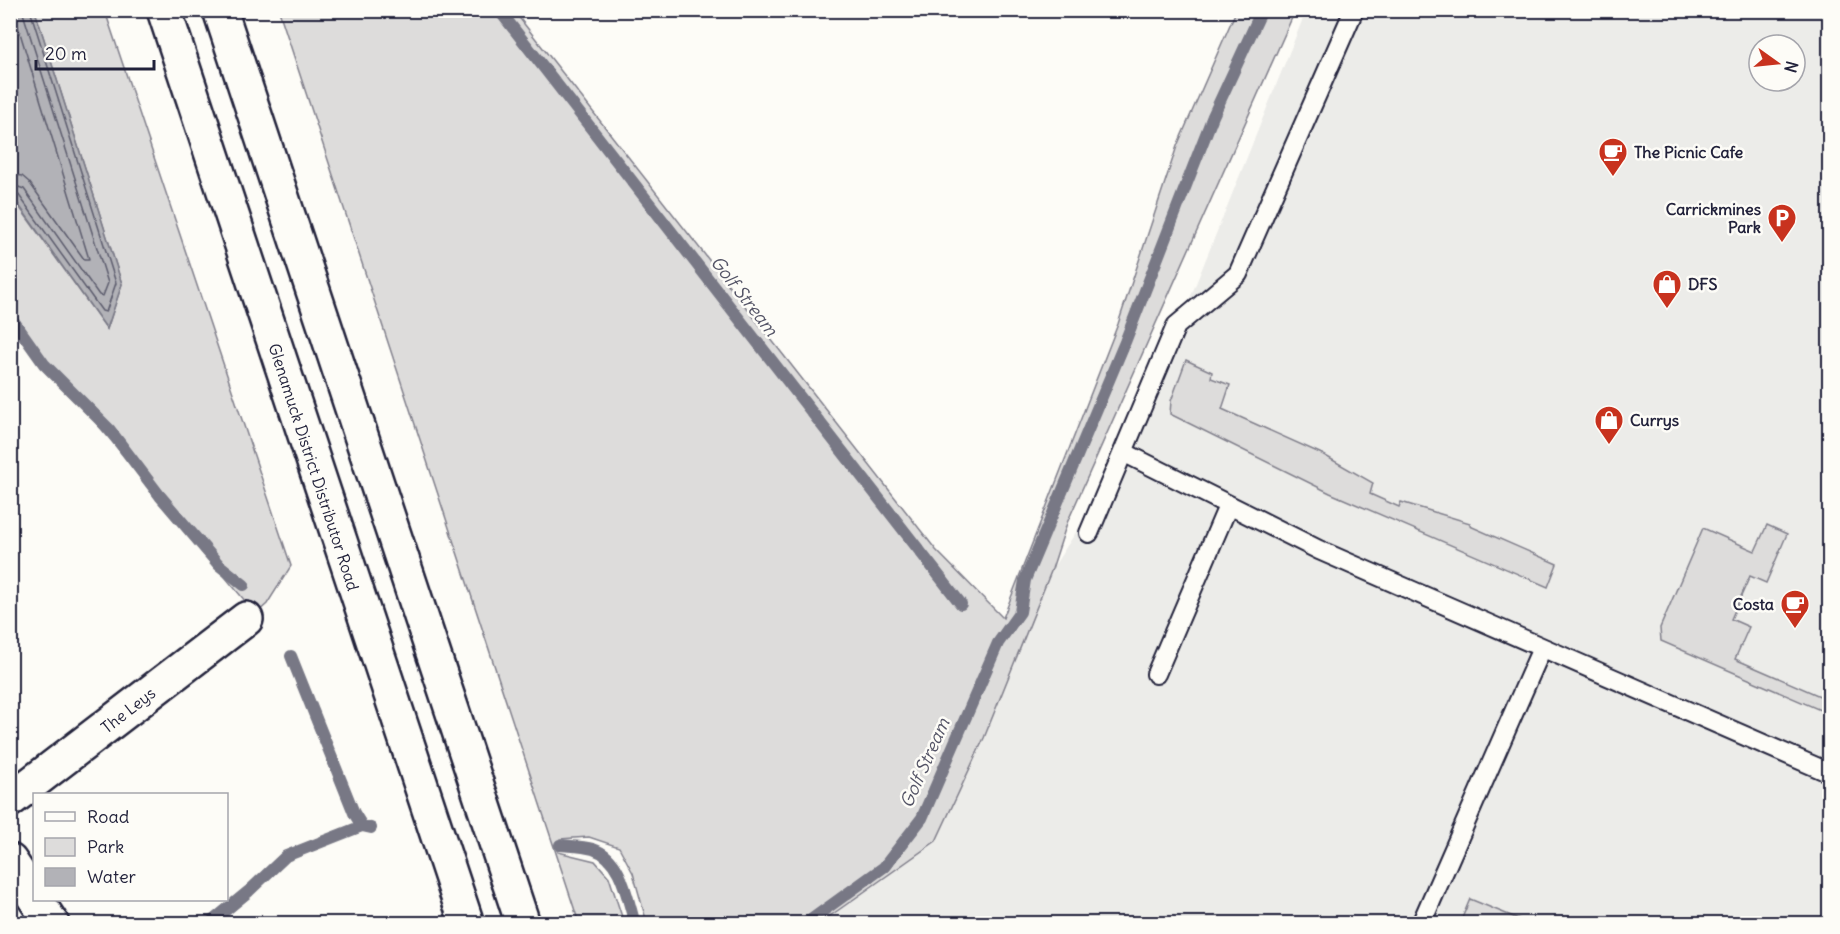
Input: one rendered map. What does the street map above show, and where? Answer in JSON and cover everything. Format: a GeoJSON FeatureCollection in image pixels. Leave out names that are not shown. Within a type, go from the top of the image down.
{"type":"FeatureCollection","features":[{"type":"Feature","properties":{"kind":"main road","name":"Glenamuck District Distributor Road"},"geometry":{"type":"LineString","coordinates":[[164,10],[467,924]]}},
{"type":"Feature","properties":{"kind":"main road"},"geometry":{"type":"LineString","coordinates":[[220,10],[523,924]]}},
{"type":"Feature","properties":{"kind":"main road","name":"The Leys"},"geometry":{"type":"LineString","coordinates":[[10,800],[246,619]]}},
{"type":"Feature","properties":{"kind":"main road"},"geometry":{"type":"LineString","coordinates":[[10,861],[33,895]]}},
{"type":"Feature","properties":{"kind":"main road"},"geometry":{"type":"LineString","coordinates":[[37,901],[52,924]]}},
{"type":"Feature","properties":{"kind":"lane"},"geometry":{"type":"LineString","coordinates":[[1089,533],[1125,453],[1176,326],[1238,274],[1354,10]]}},
{"type":"Feature","properties":{"kind":"lane"},"geometry":{"type":"LineString","coordinates":[[1125,453],[1319,550],[1830,773]]}},
{"type":"Feature","properties":{"kind":"lane"},"geometry":{"type":"LineString","coordinates":[[1156,674],[1228,506]]}},
{"type":"Feature","properties":{"kind":"lane"},"geometry":{"type":"LineString","coordinates":[[1421,924],[1542,648]]}},
{"type":"Feature","properties":{"kind":"shaded area","name":"Carrickmines Park"},"geometry":{"type":"Polygon","coordinates":[[[1306,11],[1829,11],[1829,923],[820,924],[936,841],[983,738],[1052,569],[1128,452],[1306,11]]]}},
{"type":"Feature","properties":{"kind":"green space"},"geometry":{"type":"Polygon","coordinates":[[[35,11],[105,11],[291,566],[267,604],[256,614],[11,321],[10,194],[107,329],[122,284],[35,11]]]}},
{"type":"Feature","properties":{"kind":"green space"},"geometry":{"type":"Polygon","coordinates":[[[279,11],[514,11],[936,550],[1003,618],[1118,324],[1177,146],[1236,11],[1295,11],[1067,523],[1052,569],[984,738],[936,841],[820,923],[647,923],[633,873],[619,847],[589,837],[560,839],[558,852],[595,861],[609,877],[624,923],[579,923],[279,11]]]}},
{"type":"Feature","properties":{"kind":"green space"},"geometry":{"type":"Polygon","coordinates":[[[1186,360],[1212,372],[1211,378],[1230,385],[1222,409],[1322,454],[1373,483],[1370,494],[1399,507],[1401,502],[1470,523],[1470,526],[1557,564],[1548,587],[1330,493],[1170,414],[1171,401],[1186,360]]]}},
{"type":"Feature","properties":{"kind":"green space"},"geometry":{"type":"Polygon","coordinates":[[[1767,525],[1787,534],[1766,583],[1750,576],[1731,619],[1749,627],[1735,659],[1829,700],[1827,713],[1661,641],[1660,628],[1703,528],[1755,551],[1767,525]]]}},
{"type":"Feature","properties":{"kind":"green space"},"geometry":{"type":"Polygon","coordinates":[[[1470,899],[1521,920],[1520,923],[1460,923],[1470,899]]]}},
{"type":"Feature","properties":{"kind":"water"},"geometry":{"type":"Polygon","coordinates":[[[10,11],[35,11],[122,284],[107,329],[11,194],[10,11]]]}},
{"type":"Feature","properties":{"kind":"waterway","name":"Golf Stream"},"geometry":{"type":"LineString","coordinates":[[499,10],[961,604]]}},
{"type":"Feature","properties":{"kind":"waterway"},"geometry":{"type":"LineString","coordinates":[[805,924],[884,867],[922,818],[998,643],[1020,612],[1025,580],[1125,342],[1213,116],[1262,10]]}},
{"type":"Feature","properties":{"kind":"waterway"},"geometry":{"type":"LineString","coordinates":[[10,316],[44,364],[110,430],[160,496],[219,565],[244,585]]}},
{"type":"Feature","properties":{"kind":"waterway"},"geometry":{"type":"LineString","coordinates":[[291,656],[354,813],[362,826],[371,828]]}},
{"type":"Feature","properties":{"kind":"waterway"},"geometry":{"type":"LineString","coordinates":[[209,924],[286,856],[362,826]]}},
{"type":"Feature","properties":{"kind":"waterway"},"geometry":{"type":"LineString","coordinates":[[560,845],[593,849],[611,861],[622,880],[635,924]]}},
{"type":"Feature","properties":{"kind":"place","name":"The Picnic Cafe"},"geometry":{"type":"Point","coordinates":[1613,178]}},
{"type":"Feature","properties":{"kind":"place","name":"Carrickmines Park"},"geometry":{"type":"Point","coordinates":[1782,244]}},
{"type":"Feature","properties":{"kind":"place","name":"DFS"},"geometry":{"type":"Point","coordinates":[1667,310]}},
{"type":"Feature","properties":{"kind":"place","name":"Currys"},"geometry":{"type":"Point","coordinates":[1609,446]}},
{"type":"Feature","properties":{"kind":"place","name":"Costa"},"geometry":{"type":"Point","coordinates":[1795,630]}}]}
